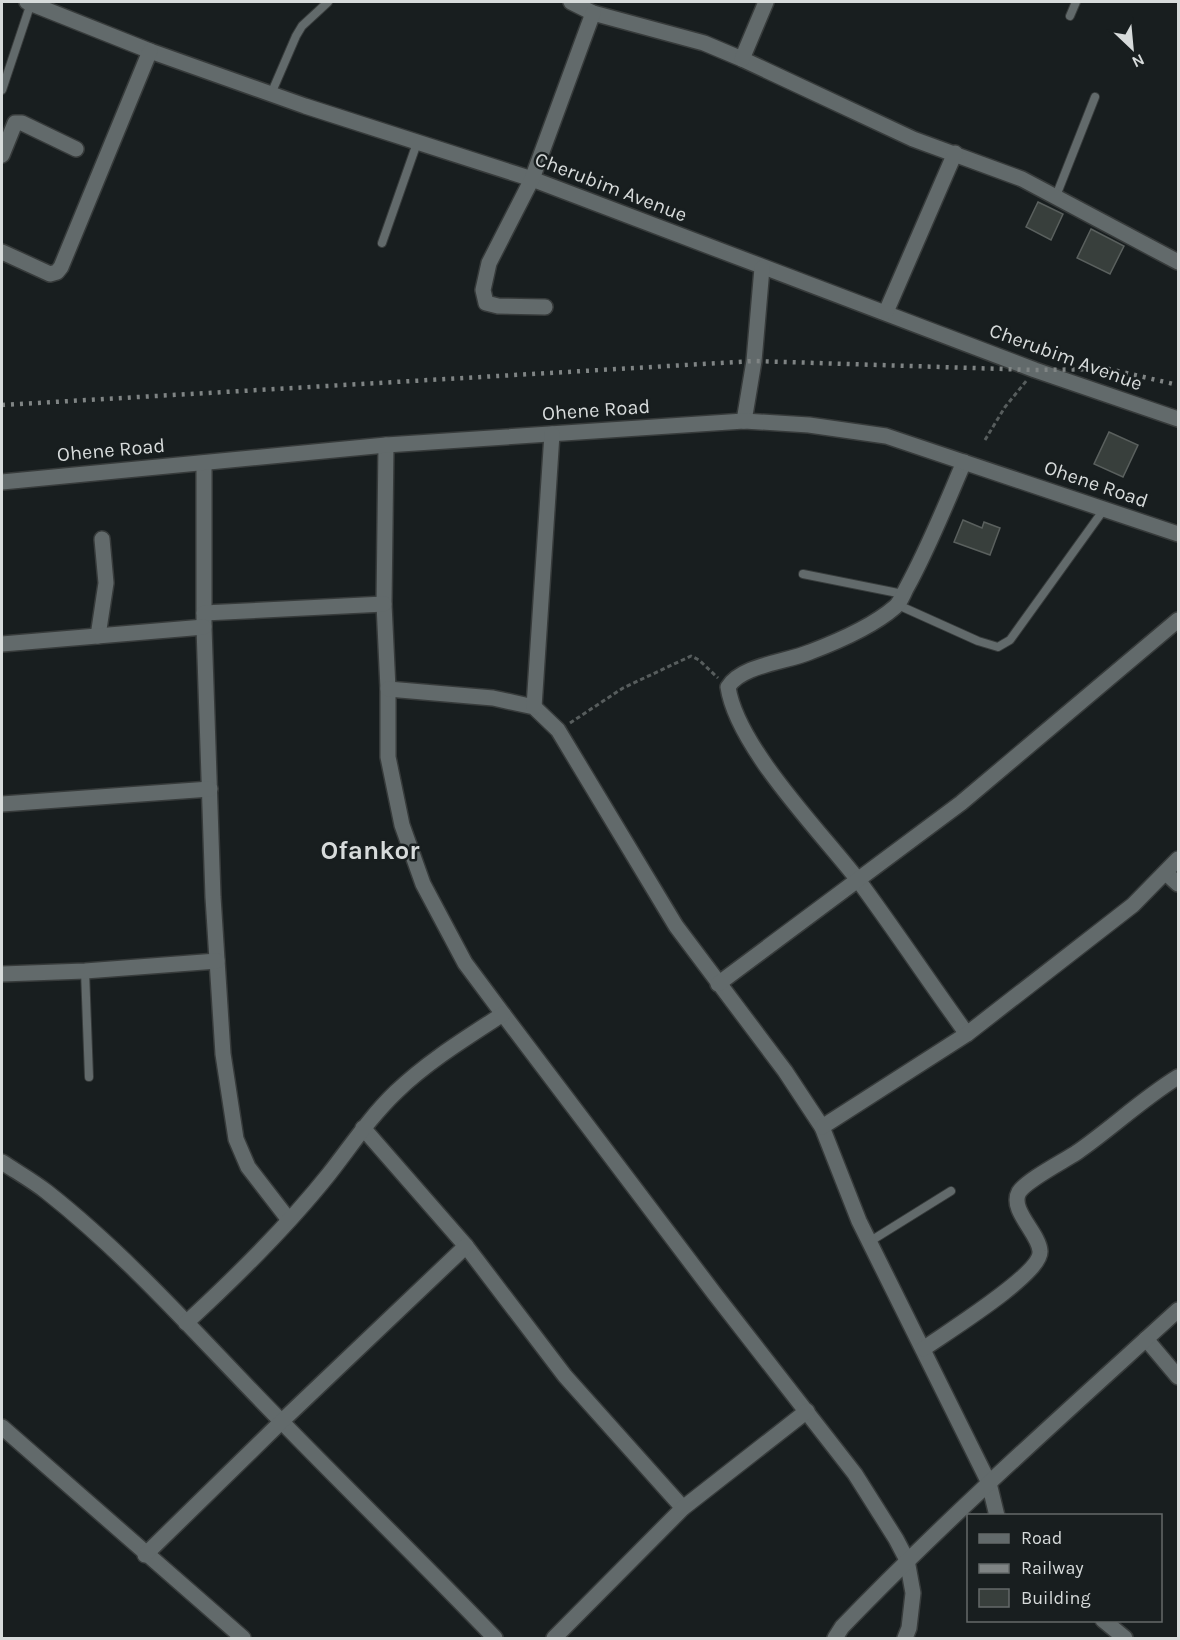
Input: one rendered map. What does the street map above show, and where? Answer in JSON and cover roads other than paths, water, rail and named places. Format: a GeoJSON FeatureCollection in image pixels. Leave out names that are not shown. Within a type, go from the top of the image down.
{"type":"FeatureCollection","features":[{"type":"Feature","properties":{"kind":"street"},"geometry":{"type":"LineString","coordinates":[[571,2],[593,13],[704,43],[742,59],[913,139],[1022,179],[1179,262]]}},
{"type":"Feature","properties":{"kind":"street"},"geometry":{"type":"LineString","coordinates":[[742,59],[766,2]]}},
{"type":"Feature","properties":{"kind":"street","name":"Cherubim Avenue"},"geometry":{"type":"LineString","coordinates":[[34,3],[150,51],[270,94],[532,179],[1035,370],[1179,419]]}},
{"type":"Feature","properties":{"kind":"street"},"geometry":{"type":"LineString","coordinates":[[545,307],[498,306],[486,303],[483,290],[489,263],[532,179],[593,13]]}},
{"type":"Feature","properties":{"kind":"street"},"geometry":{"type":"LineString","coordinates":[[2,252],[50,274],[57,272],[61,267],[150,51]]}},
{"type":"Feature","properties":{"kind":"street"},"geometry":{"type":"LineString","coordinates":[[2,155],[15,123],[22,123],[76,149]]}},
{"type":"Feature","properties":{"kind":"street"},"geometry":{"type":"LineString","coordinates":[[886,312],[955,153]]}},
{"type":"Feature","properties":{"kind":"street"},"geometry":{"type":"LineString","coordinates":[[744,421],[754,361],[762,268]]}},
{"type":"Feature","properties":{"kind":"street","name":"Ohene Road"},"geometry":{"type":"LineString","coordinates":[[2,482],[386,445],[744,421],[809,425],[886,436],[1179,534]]}},
{"type":"Feature","properties":{"kind":"street"},"geometry":{"type":"LineString","coordinates":[[534,707],[552,434]]}},
{"type":"Feature","properties":{"kind":"street"},"geometry":{"type":"LineString","coordinates":[[386,445],[384,604],[388,758],[402,825],[423,884],[465,963],[714,1293],[855,1474],[907,1560],[913,1593],[909,1628],[905,1638]]}},
{"type":"Feature","properties":{"kind":"street"},"geometry":{"type":"LineString","coordinates":[[964,462],[922,559],[900,599],[886,614],[853,633],[809,653],[745,672],[732,680],[728,687],[737,716],[748,738],[770,770],[858,880],[967,1034]]}},
{"type":"Feature","properties":{"kind":"street"},"geometry":{"type":"LineString","coordinates":[[204,463],[204,620],[217,961],[223,1054],[236,1139],[248,1167],[289,1220]]}},
{"type":"Feature","properties":{"kind":"street"},"geometry":{"type":"LineString","coordinates":[[98,636],[106,583],[102,539]]}},
{"type":"Feature","properties":{"kind":"street"},"geometry":{"type":"LineString","coordinates":[[2,644],[98,636],[204,620],[384,604]]}},
{"type":"Feature","properties":{"kind":"street"},"geometry":{"type":"LineString","coordinates":[[718,984],[961,803],[1179,620]]}},
{"type":"Feature","properties":{"kind":"street"},"geometry":{"type":"LineString","coordinates":[[388,689],[493,698],[534,707],[558,730],[676,926],[785,1071],[822,1127],[859,1221],[989,1483],[997,1514]]}},
{"type":"Feature","properties":{"kind":"street"},"geometry":{"type":"LineString","coordinates":[[2,804],[210,789]]}},
{"type":"Feature","properties":{"kind":"street"},"geometry":{"type":"LineString","coordinates":[[822,1127],[967,1034],[1133,905],[1179,859]]}},
{"type":"Feature","properties":{"kind":"street"},"geometry":{"type":"LineString","coordinates":[[1166,873],[1179,884]]}},
{"type":"Feature","properties":{"kind":"street"},"geometry":{"type":"LineString","coordinates":[[2,974],[85,971],[217,961]]}},
{"type":"Feature","properties":{"kind":"street"},"geometry":{"type":"LineString","coordinates":[[186,1323],[244,1269],[289,1220],[363,1128],[396,1092],[440,1055],[503,1014]]}},
{"type":"Feature","properties":{"kind":"street"},"geometry":{"type":"LineString","coordinates":[[923,1349],[1018,1283],[1038,1260],[1040,1251],[1037,1241],[1019,1209],[1017,1199],[1019,1192],[1077,1152],[1160,1088],[1179,1077]]}},
{"type":"Feature","properties":{"kind":"street"},"geometry":{"type":"LineString","coordinates":[[363,1128],[466,1246],[565,1376],[683,1508]]}},
{"type":"Feature","properties":{"kind":"street"},"geometry":{"type":"LineString","coordinates":[[2,1162],[45,1191],[98,1234],[495,1638]]}},
{"type":"Feature","properties":{"kind":"street"},"geometry":{"type":"LineString","coordinates":[[146,1555],[281,1422],[466,1246]]}},
{"type":"Feature","properties":{"kind":"street"},"geometry":{"type":"LineString","coordinates":[[836,1638],[842,1628],[907,1560],[1179,1310]]}},
{"type":"Feature","properties":{"kind":"street"},"geometry":{"type":"LineString","coordinates":[[1146,1339],[1179,1377]]}},
{"type":"Feature","properties":{"kind":"street"},"geometry":{"type":"LineString","coordinates":[[554,1638],[683,1508],[807,1411]]}},
{"type":"Feature","properties":{"kind":"street"},"geometry":{"type":"LineString","coordinates":[[2,1427],[243,1638]]}},
{"type":"Feature","properties":{"kind":"street"},"geometry":{"type":"LineString","coordinates":[[1105,1622],[1125,1638]]}},
{"type":"Feature","properties":{"kind":"lane"},"geometry":{"type":"LineString","coordinates":[[270,94],[302,26],[328,2]]}},
{"type":"Feature","properties":{"kind":"lane"},"geometry":{"type":"LineString","coordinates":[[1070,16],[1076,2]]}},
{"type":"Feature","properties":{"kind":"lane"},"geometry":{"type":"LineString","coordinates":[[2,90],[34,3]]}},
{"type":"Feature","properties":{"kind":"lane"},"geometry":{"type":"LineString","coordinates":[[1056,196],[1095,97]]}},
{"type":"Feature","properties":{"kind":"lane"},"geometry":{"type":"LineString","coordinates":[[382,243],[417,142]]}},
{"type":"Feature","properties":{"kind":"lane"},"geometry":{"type":"LineString","coordinates":[[803,574],[900,599],[978,641],[998,647],[1010,640],[1105,508]]}},
{"type":"Feature","properties":{"kind":"lane"},"geometry":{"type":"LineString","coordinates":[[85,971],[89,1077]]}},
{"type":"Feature","properties":{"kind":"lane"},"geometry":{"type":"LineString","coordinates":[[869,1242],[951,1191]]}},
{"type":"Feature","properties":{"kind":"railway"},"geometry":{"type":"LineString","coordinates":[[2,405],[754,361],[1035,370],[1109,369],[1178,385]]}},
{"type":"Feature","properties":{"kind":"district","name":"Ofankor"},"geometry":{"type":"Point","coordinates":[370,850]}}]}
